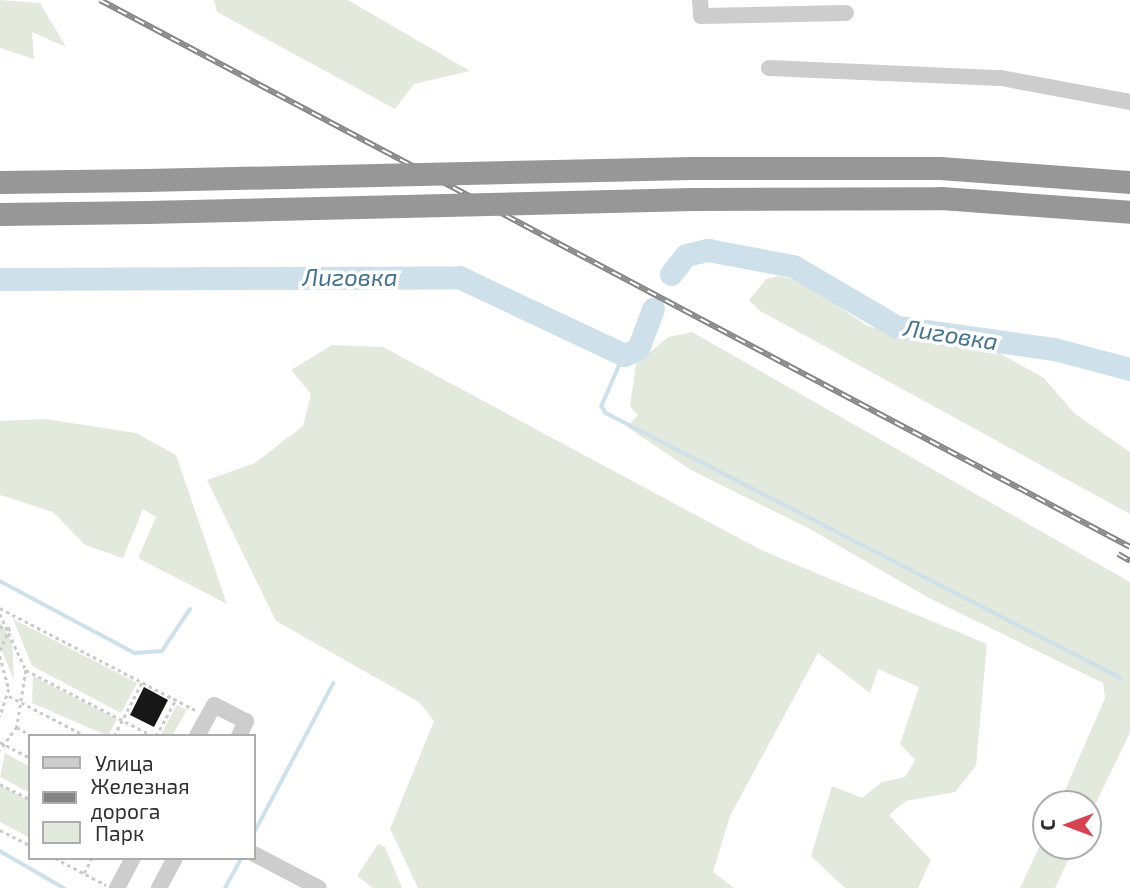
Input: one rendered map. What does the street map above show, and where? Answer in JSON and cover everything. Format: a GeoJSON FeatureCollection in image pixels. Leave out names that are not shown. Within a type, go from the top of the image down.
{"type":"FeatureCollection","features":[{"type":"Feature","properties":{"kind":"highway"},"geometry":{"type":"LineString","coordinates":[[0,181],[692,168],[940,168],[1130,182]]}},
{"type":"Feature","properties":{"kind":"highway"},"geometry":{"type":"LineString","coordinates":[[0,214],[693,199],[941,198],[1130,212]]}},
{"type":"Feature","properties":{"kind":"street"},"geometry":{"type":"LineString","coordinates":[[700,0],[701,16],[846,13]]}},
{"type":"Feature","properties":{"kind":"street"},"geometry":{"type":"LineString","coordinates":[[769,68],[1001,78],[1130,102]]}},
{"type":"Feature","properties":{"kind":"street"},"geometry":{"type":"LineString","coordinates":[[198,734],[214,705],[246,721],[240,734]]}},
{"type":"Feature","properties":{"kind":"street"},"geometry":{"type":"LineString","coordinates":[[256,855],[319,888]]}},
{"type":"Feature","properties":{"kind":"street"},"geometry":{"type":"LineString","coordinates":[[117,888],[132,860]]}},
{"type":"Feature","properties":{"kind":"street"},"geometry":{"type":"LineString","coordinates":[[159,888],[174,860]]}},
{"type":"Feature","properties":{"kind":"path"},"geometry":{"type":"LineString","coordinates":[[0,608],[207,716]]}},
{"type":"Feature","properties":{"kind":"path"},"geometry":{"type":"LineString","coordinates":[[0,614],[10,628],[26,670],[24,704],[17,727],[0,750]]}},
{"type":"Feature","properties":{"kind":"path"},"geometry":{"type":"LineString","coordinates":[[0,627],[10,628]]}},
{"type":"Feature","properties":{"kind":"path"},"geometry":{"type":"LineString","coordinates":[[0,718],[9,696],[0,654],[10,628]]}},
{"type":"Feature","properties":{"kind":"path"},"geometry":{"type":"LineString","coordinates":[[26,670],[150,734]]}},
{"type":"Feature","properties":{"kind":"path"},"geometry":{"type":"LineString","coordinates":[[115,734],[142,682]]}},
{"type":"Feature","properties":{"kind":"path"},"geometry":{"type":"LineString","coordinates":[[9,696],[82,734]]}},
{"type":"Feature","properties":{"kind":"path"},"geometry":{"type":"LineString","coordinates":[[155,734],[176,699]]}},
{"type":"Feature","properties":{"kind":"path"},"geometry":{"type":"LineString","coordinates":[[17,727],[29,734]]}},
{"type":"Feature","properties":{"kind":"path"},"geometry":{"type":"LineString","coordinates":[[2,744],[28,757]]}},
{"type":"Feature","properties":{"kind":"path"},"geometry":{"type":"LineString","coordinates":[[0,783],[28,798]]}},
{"type":"Feature","properties":{"kind":"path"},"geometry":{"type":"LineString","coordinates":[[0,830],[28,844]]}},
{"type":"Feature","properties":{"kind":"path"},"geometry":{"type":"LineString","coordinates":[[59,860],[112,888]]}},
{"type":"Feature","properties":{"kind":"path"},"geometry":{"type":"LineString","coordinates":[[84,873],[91,860]]}},
{"type":"Feature","properties":{"kind":"green space"},"geometry":{"type":"Polygon","coordinates":[[[0,0],[40,3],[66,47],[32,32],[34,59],[0,48],[0,0]]]}},
{"type":"Feature","properties":{"kind":"green space"},"geometry":{"type":"Polygon","coordinates":[[[214,0],[348,0],[470,71],[414,84],[395,109],[217,12],[214,0]]]}},
{"type":"Feature","properties":{"kind":"green space"},"geometry":{"type":"Polygon","coordinates":[[[779,276],[800,281],[868,326],[903,337],[992,349],[1044,378],[1074,413],[1130,452],[1130,514],[760,311],[749,300],[766,279],[779,276]]]}},
{"type":"Feature","properties":{"kind":"green space"},"geometry":{"type":"Polygon","coordinates":[[[692,332],[1130,582],[1130,733],[1102,790],[1065,790],[1105,698],[1103,683],[929,598],[810,529],[691,470],[627,427],[638,415],[630,406],[636,364],[668,337],[692,332]]]}},
{"type":"Feature","properties":{"kind":"green space"},"geometry":{"type":"Polygon","coordinates":[[[332,345],[383,347],[761,550],[987,644],[976,766],[955,792],[906,801],[889,815],[931,860],[918,888],[845,888],[811,856],[832,786],[862,798],[882,782],[905,777],[915,760],[900,744],[919,687],[878,669],[870,693],[818,653],[730,816],[713,872],[734,888],[418,888],[390,829],[434,721],[419,702],[276,621],[207,480],[255,463],[303,426],[311,394],[291,370],[332,345]]]}},
{"type":"Feature","properties":{"kind":"green space"},"geometry":{"type":"Polygon","coordinates":[[[45,419],[136,433],[176,455],[227,604],[138,558],[156,517],[143,509],[123,558],[85,545],[53,512],[0,495],[0,421],[45,419]]]}},
{"type":"Feature","properties":{"kind":"green space"},"geometry":{"type":"Polygon","coordinates":[[[13,619],[137,683],[121,713],[32,666],[13,619]]]}},
{"type":"Feature","properties":{"kind":"green space"},"geometry":{"type":"Polygon","coordinates":[[[0,622],[12,642],[14,680],[0,646],[0,622]]]}},
{"type":"Feature","properties":{"kind":"green space"},"geometry":{"type":"Polygon","coordinates":[[[33,676],[117,719],[109,734],[103,734],[32,703],[33,676]]]}},
{"type":"Feature","properties":{"kind":"green space"},"geometry":{"type":"Polygon","coordinates":[[[177,705],[187,710],[173,734],[161,734],[177,705]]]}},
{"type":"Feature","properties":{"kind":"green space"},"geometry":{"type":"Polygon","coordinates":[[[5,753],[28,766],[28,792],[0,777],[5,753]]]}},
{"type":"Feature","properties":{"kind":"green space"},"geometry":{"type":"Polygon","coordinates":[[[0,785],[28,800],[28,837],[0,822],[0,785]]]}},
{"type":"Feature","properties":{"kind":"green space"},"geometry":{"type":"Polygon","coordinates":[[[378,844],[385,847],[402,888],[373,888],[357,876],[378,844]]]}},
{"type":"Feature","properties":{"kind":"green space"},"geometry":{"type":"Polygon","coordinates":[[[1033,860],[1068,860],[1055,888],[1020,888],[1033,860]]]}},
{"type":"Feature","properties":{"kind":"building"},"geometry":{"type":"Polygon","coordinates":[[[144,687],[168,700],[154,727],[130,715],[144,687]]]}},
{"type":"Feature","properties":{"kind":"waterway","name":"Лиговка"},"geometry":{"type":"LineString","coordinates":[[671,274],[686,255],[708,250],[793,266],[897,327],[1054,349],[1130,369]]}},
{"type":"Feature","properties":{"kind":"waterway","name":"Лиговка"},"geometry":{"type":"LineString","coordinates":[[0,279],[459,277],[624,355],[638,349],[653,309]]}},
{"type":"Feature","properties":{"kind":"waterway"},"geometry":{"type":"LineString","coordinates":[[624,355],[602,406],[606,413],[1121,678]]}},
{"type":"Feature","properties":{"kind":"waterway"},"geometry":{"type":"LineString","coordinates":[[0,581],[135,653],[162,651],[190,609]]}},
{"type":"Feature","properties":{"kind":"waterway"},"geometry":{"type":"LineString","coordinates":[[256,829],[333,684]]}},
{"type":"Feature","properties":{"kind":"waterway"},"geometry":{"type":"LineString","coordinates":[[0,851],[64,888]]}},
{"type":"Feature","properties":{"kind":"waterway"},"geometry":{"type":"LineString","coordinates":[[225,888],[240,860]]}},
{"type":"Feature","properties":{"kind":"railway"},"geometry":{"type":"LineString","coordinates":[[100,0],[1130,547]]}},
{"type":"Feature","properties":{"kind":"railway"},"geometry":{"type":"LineString","coordinates":[[1118,554],[1130,561]]}}]}
